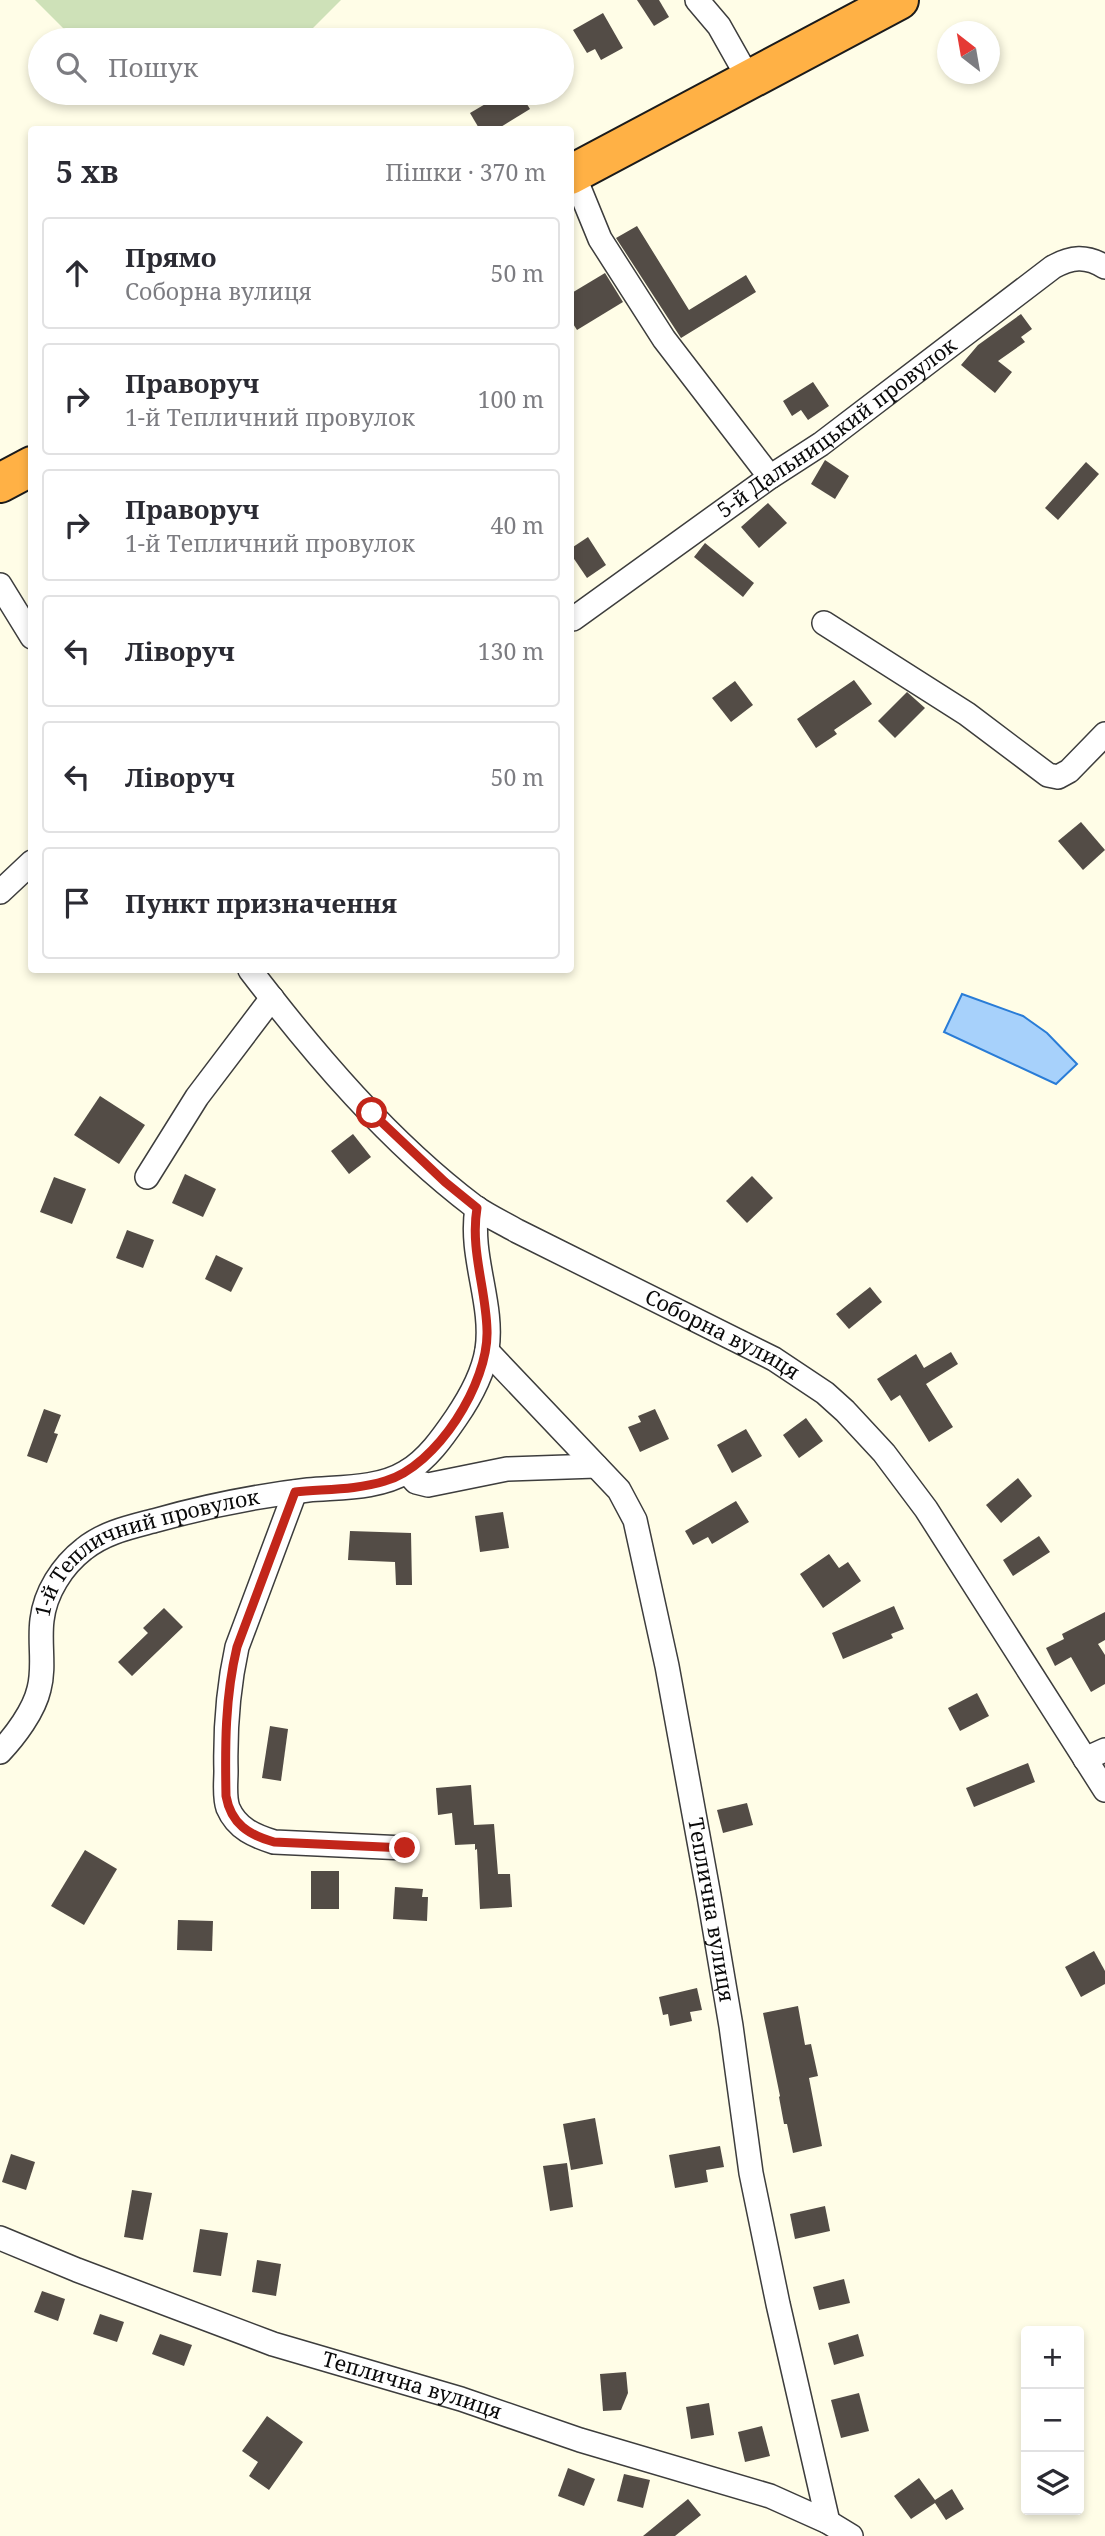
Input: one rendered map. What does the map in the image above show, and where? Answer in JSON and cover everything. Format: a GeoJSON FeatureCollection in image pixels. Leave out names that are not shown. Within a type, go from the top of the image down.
{"type":"FeatureCollection","features":[{"type":"Feature","properties":{"kind":"highway"},"geometry":{"type":"LineString","coordinates":[[574,173],[899,0]]}},
{"type":"Feature","properties":{"kind":"highway"},"geometry":{"type":"LineString","coordinates":[[0,483],[28,468]]}},
{"type":"Feature","properties":{"kind":"street"},"geometry":{"type":"LineString","coordinates":[[697,0],[719,26],[750,81]]}},
{"type":"Feature","properties":{"kind":"street"},"geometry":{"type":"LineString","coordinates":[[574,179],[600,239],[657,328],[770,477]]}},
{"type":"Feature","properties":{"kind":"street","name":"5-й Дальницький провулок"},"geometry":{"type":"LineString","coordinates":[[574,618],[770,477],[821,444],[1053,267],[1077,258],[1087,259],[1105,267]]}},
{"type":"Feature","properties":{"kind":"street"},"geometry":{"type":"LineString","coordinates":[[0,585],[28,630]]}},
{"type":"Feature","properties":{"kind":"street"},"geometry":{"type":"LineString","coordinates":[[824,623],[967,714],[1048,775],[1058,777],[1069,771],[1105,734]]}},
{"type":"Feature","properties":{"kind":"street"},"geometry":{"type":"LineString","coordinates":[[0,892],[28,866]]}},
{"type":"Feature","properties":{"kind":"street","name":"Соборна вулиця"},"geometry":{"type":"LineString","coordinates":[[252,973],[372,1113],[445,1182],[477,1208],[517,1231],[774,1359],[825,1393],[845,1411],[884,1453],[926,1509],[1095,1754],[1105,1790]]}},
{"type":"Feature","properties":{"kind":"street"},"geometry":{"type":"LineString","coordinates":[[147,1177],[197,1097],[272,998]]}},
{"type":"Feature","properties":{"kind":"street","name":"1-й Тепличний провулок"},"geometry":{"type":"LineString","coordinates":[[0,1752],[34,1704],[39,1691],[42,1621],[46,1602],[55,1582],[82,1550],[99,1538],[117,1530],[209,1506],[295,1492],[376,1483],[407,1472],[436,1445],[462,1410],[480,1374],[487,1351],[485,1305],[474,1244],[477,1208]]}},
{"type":"Feature","properties":{"kind":"street","name":"Теплична вулиця"},"geometry":{"type":"LineString","coordinates":[[487,1351],[619,1490],[635,1520],[667,1666],[714,1922],[732,2026],[751,2173],[828,2522]]}},
{"type":"Feature","properties":{"kind":"street"},"geometry":{"type":"LineString","coordinates":[[407,1472],[416,1482],[428,1485],[507,1469],[596,1466]]}},
{"type":"Feature","properties":{"kind":"street"},"geometry":{"type":"LineString","coordinates":[[295,1492],[237,1647],[232,1668],[225,1720],[228,1808],[243,1829],[254,1836],[274,1842],[405,1848]]}},
{"type":"Feature","properties":{"kind":"street","name":"Теплична вулиця"},"geometry":{"type":"LineString","coordinates":[[0,2238],[273,2344],[461,2399],[580,2440],[747,2488],[828,2522],[851,2536]]}},
{"type":"Feature","properties":{"kind":"green space"},"geometry":{"type":"Polygon","coordinates":[[[35,0],[341,0],[313,28],[63,28],[35,0]]]}},
{"type":"Feature","properties":{"kind":"water"},"geometry":{"type":"Polygon","coordinates":[[[962,994],[1023,1016],[1047,1033],[1077,1064],[1056,1084],[944,1032],[962,994]]]}},
{"type":"Feature","properties":{"kind":"building"},"geometry":{"type":"Polygon","coordinates":[[[637,0],[659,0],[669,17],[654,26],[637,0]]]}},
{"type":"Feature","properties":{"kind":"building"},"geometry":{"type":"Polygon","coordinates":[[[603,13],[623,48],[601,60],[595,49],[587,53],[574,29],[603,13]]]}},
{"type":"Feature","properties":{"kind":"building"},"geometry":{"type":"Polygon","coordinates":[[[484,105],[528,105],[530,109],[502,126],[478,126],[470,113],[484,105]]]}},
{"type":"Feature","properties":{"kind":"building"},"geometry":{"type":"Polygon","coordinates":[[[637,226],[689,310],[746,275],[756,292],[681,338],[616,238],[637,226]]]}},
{"type":"Feature","properties":{"kind":"building"},"geometry":{"type":"Polygon","coordinates":[[[605,273],[623,302],[577,330],[574,325],[574,292],[605,273]]]}},
{"type":"Feature","properties":{"kind":"building"},"geometry":{"type":"Polygon","coordinates":[[[1021,314],[1032,329],[1021,337],[1025,342],[998,361],[1012,372],[995,393],[961,365],[978,345],[1021,314]]]}},
{"type":"Feature","properties":{"kind":"building"},"geometry":{"type":"Polygon","coordinates":[[[813,382],[829,406],[808,420],[801,410],[792,416],[783,401],[813,382]]]}},
{"type":"Feature","properties":{"kind":"building"},"geometry":{"type":"Polygon","coordinates":[[[825,460],[849,476],[835,499],[811,484],[825,460]]]}},
{"type":"Feature","properties":{"kind":"building"},"geometry":{"type":"Polygon","coordinates":[[[1086,462],[1099,474],[1058,520],[1045,508],[1086,462]]]}},
{"type":"Feature","properties":{"kind":"building"},"geometry":{"type":"Polygon","coordinates":[[[768,503],[787,523],[759,548],[741,527],[768,503]]]}},
{"type":"Feature","properties":{"kind":"building"},"geometry":{"type":"Polygon","coordinates":[[[588,537],[606,565],[587,578],[574,559],[574,546],[588,537]]]}},
{"type":"Feature","properties":{"kind":"building"},"geometry":{"type":"Polygon","coordinates":[[[705,543],[754,583],[743,597],[694,557],[705,543]]]}},
{"type":"Feature","properties":{"kind":"building"},"geometry":{"type":"Polygon","coordinates":[[[854,680],[872,704],[834,730],[837,734],[816,748],[797,719],[854,680]]]}},
{"type":"Feature","properties":{"kind":"building"},"geometry":{"type":"Polygon","coordinates":[[[735,681],[753,705],[731,722],[712,698],[735,681]]]}},
{"type":"Feature","properties":{"kind":"building"},"geometry":{"type":"Polygon","coordinates":[[[907,692],[925,708],[895,738],[878,721],[907,692]]]}},
{"type":"Feature","properties":{"kind":"building"},"geometry":{"type":"Polygon","coordinates":[[[1081,822],[1105,850],[1083,870],[1058,841],[1081,822]]]}},
{"type":"Feature","properties":{"kind":"building"},"geometry":{"type":"Polygon","coordinates":[[[100,1096],[145,1125],[119,1164],[74,1135],[100,1096]]]}},
{"type":"Feature","properties":{"kind":"building"},"geometry":{"type":"Polygon","coordinates":[[[353,1134],[371,1157],[349,1174],[331,1151],[353,1134]]]}},
{"type":"Feature","properties":{"kind":"building"},"geometry":{"type":"Polygon","coordinates":[[[185,1174],[216,1189],[203,1217],[172,1203],[185,1174]]]}},
{"type":"Feature","properties":{"kind":"building"},"geometry":{"type":"Polygon","coordinates":[[[752,1176],[773,1198],[747,1223],[726,1201],[752,1176]]]}},
{"type":"Feature","properties":{"kind":"building"},"geometry":{"type":"Polygon","coordinates":[[[54,1177],[86,1189],[72,1224],[40,1212],[54,1177]]]}},
{"type":"Feature","properties":{"kind":"building"},"geometry":{"type":"Polygon","coordinates":[[[127,1230],[154,1240],[143,1268],[116,1258],[127,1230]]]}},
{"type":"Feature","properties":{"kind":"building"},"geometry":{"type":"Polygon","coordinates":[[[216,1255],[243,1268],[231,1292],[205,1279],[216,1255]]]}},
{"type":"Feature","properties":{"kind":"building"},"geometry":{"type":"Polygon","coordinates":[[[870,1287],[882,1302],[849,1329],[836,1314],[870,1287]]]}},
{"type":"Feature","properties":{"kind":"building"},"geometry":{"type":"Polygon","coordinates":[[[951,1352],[958,1364],[926,1384],[953,1427],[929,1442],[900,1395],[891,1401],[877,1379],[916,1354],[924,1368],[951,1352]]]}},
{"type":"Feature","properties":{"kind":"building"},"geometry":{"type":"Polygon","coordinates":[[[44,1409],[61,1415],[54,1433],[58,1434],[47,1463],[27,1456],[44,1409]]]}},
{"type":"Feature","properties":{"kind":"building"},"geometry":{"type":"Polygon","coordinates":[[[655,1409],[669,1439],[640,1452],[628,1427],[641,1422],[638,1416],[655,1409]]]}},
{"type":"Feature","properties":{"kind":"building"},"geometry":{"type":"Polygon","coordinates":[[[806,1418],[823,1441],[799,1458],[783,1435],[806,1418]]]}},
{"type":"Feature","properties":{"kind":"building"},"geometry":{"type":"Polygon","coordinates":[[[746,1429],[762,1456],[732,1473],[717,1445],[746,1429]]]}},
{"type":"Feature","properties":{"kind":"building"},"geometry":{"type":"Polygon","coordinates":[[[1018,1478],[1032,1496],[1001,1523],[986,1505],[1018,1478]]]}},
{"type":"Feature","properties":{"kind":"building"},"geometry":{"type":"Polygon","coordinates":[[[736,1501],[749,1522],[712,1544],[708,1537],[693,1545],[685,1531],[736,1501]]]}},
{"type":"Feature","properties":{"kind":"building"},"geometry":{"type":"Polygon","coordinates":[[[503,1512],[509,1548],[480,1552],[475,1516],[503,1512]]]}},
{"type":"Feature","properties":{"kind":"building"},"geometry":{"type":"Polygon","coordinates":[[[350,1531],[411,1533],[412,1585],[396,1585],[395,1562],[348,1560],[350,1531]]]}},
{"type":"Feature","properties":{"kind":"building"},"geometry":{"type":"Polygon","coordinates":[[[1039,1536],[1050,1552],[1013,1576],[1003,1560],[1039,1536]]]}},
{"type":"Feature","properties":{"kind":"building"},"geometry":{"type":"Polygon","coordinates":[[[829,1554],[839,1568],[848,1562],[861,1581],[823,1608],[800,1574],[829,1554]]]}},
{"type":"Feature","properties":{"kind":"building"},"geometry":{"type":"Polygon","coordinates":[[[894,1606],[904,1629],[891,1634],[893,1638],[843,1659],[832,1633],[894,1606]]]}},
{"type":"Feature","properties":{"kind":"building"},"geometry":{"type":"Polygon","coordinates":[[[164,1608],[183,1627],[132,1676],[118,1662],[148,1633],[143,1628],[164,1608]]]}},
{"type":"Feature","properties":{"kind":"building"},"geometry":{"type":"Polygon","coordinates":[[[1105,1612],[1105,1640],[1098,1644],[1105,1655],[1105,1684],[1091,1692],[1071,1657],[1055,1666],[1046,1648],[1064,1639],[1062,1634],[1105,1612]]]}},
{"type":"Feature","properties":{"kind":"building"},"geometry":{"type":"Polygon","coordinates":[[[977,1693],[989,1716],[960,1731],[948,1708],[977,1693]]]}},
{"type":"Feature","properties":{"kind":"building"},"geometry":{"type":"Polygon","coordinates":[[[270,1726],[288,1729],[281,1781],[262,1778],[270,1726]]]}},
{"type":"Feature","properties":{"kind":"building"},"geometry":{"type":"Polygon","coordinates":[[[1028,1763],[1035,1782],[974,1807],[966,1788],[1028,1763]]]}},
{"type":"Feature","properties":{"kind":"building"},"geometry":{"type":"Polygon","coordinates":[[[471,1785],[474,1825],[494,1824],[498,1874],[510,1874],[512,1907],[480,1909],[475,1844],[455,1845],[452,1813],[438,1815],[436,1788],[471,1785]]]}},
{"type":"Feature","properties":{"kind":"building"},"geometry":{"type":"Polygon","coordinates":[[[747,1803],[753,1825],[723,1833],[717,1810],[747,1803]]]}},
{"type":"Feature","properties":{"kind":"building"},"geometry":{"type":"Polygon","coordinates":[[[85,1850],[117,1869],[84,1925],[51,1906],[85,1850]]]}},
{"type":"Feature","properties":{"kind":"building"},"geometry":{"type":"Polygon","coordinates":[[[311,1871],[339,1871],[339,1909],[311,1909],[311,1871]]]}},
{"type":"Feature","properties":{"kind":"building"},"geometry":{"type":"Polygon","coordinates":[[[395,1887],[423,1889],[422,1897],[428,1897],[427,1921],[393,1919],[395,1887]]]}},
{"type":"Feature","properties":{"kind":"building"},"geometry":{"type":"Polygon","coordinates":[[[178,1920],[213,1921],[212,1951],[177,1950],[178,1920]]]}},
{"type":"Feature","properties":{"kind":"building"},"geometry":{"type":"Polygon","coordinates":[[[1094,1951],[1105,1971],[1105,1984],[1081,1997],[1065,1967],[1094,1951]]]}},
{"type":"Feature","properties":{"kind":"building"},"geometry":{"type":"Polygon","coordinates":[[[697,1988],[702,2010],[690,2012],[692,2021],[670,2026],[668,2014],[663,2015],[659,1997],[697,1988]]]}},
{"type":"Feature","properties":{"kind":"building"},"geometry":{"type":"Polygon","coordinates":[[[798,2006],[805,2045],[811,2044],[818,2076],[809,2078],[822,2146],[793,2153],[787,2124],[784,2124],[763,2013],[798,2006]]]}},
{"type":"Feature","properties":{"kind":"building"},"geometry":{"type":"Polygon","coordinates":[[[595,2118],[603,2164],[571,2170],[563,2124],[595,2118]]]}},
{"type":"Feature","properties":{"kind":"building"},"geometry":{"type":"Polygon","coordinates":[[[720,2146],[724,2167],[706,2170],[708,2182],[675,2188],[669,2155],[720,2146]]]}},
{"type":"Feature","properties":{"kind":"building"},"geometry":{"type":"Polygon","coordinates":[[[11,2154],[35,2162],[26,2190],[2,2182],[11,2154]]]}},
{"type":"Feature","properties":{"kind":"building"},"geometry":{"type":"Polygon","coordinates":[[[567,2163],[573,2207],[550,2211],[543,2166],[567,2163]]]}},
{"type":"Feature","properties":{"kind":"building"},"geometry":{"type":"Polygon","coordinates":[[[132,2190],[152,2193],[143,2240],[124,2237],[132,2190]]]}},
{"type":"Feature","properties":{"kind":"building"},"geometry":{"type":"Polygon","coordinates":[[[825,2206],[830,2231],[795,2239],[790,2214],[825,2206]]]}},
{"type":"Feature","properties":{"kind":"building"},"geometry":{"type":"Polygon","coordinates":[[[200,2229],[228,2233],[221,2276],[193,2272],[200,2229]]]}},
{"type":"Feature","properties":{"kind":"building"},"geometry":{"type":"Polygon","coordinates":[[[257,2260],[281,2264],[276,2296],[252,2292],[257,2260]]]}},
{"type":"Feature","properties":{"kind":"building"},"geometry":{"type":"Polygon","coordinates":[[[844,2279],[850,2303],[819,2310],[813,2287],[844,2279]]]}},
{"type":"Feature","properties":{"kind":"building"},"geometry":{"type":"Polygon","coordinates":[[[42,2291],[65,2299],[58,2321],[34,2312],[42,2291]]]}},
{"type":"Feature","properties":{"kind":"building"},"geometry":{"type":"Polygon","coordinates":[[[100,2314],[124,2322],[117,2342],[93,2334],[100,2314]]]}},
{"type":"Feature","properties":{"kind":"building"},"geometry":{"type":"Polygon","coordinates":[[[160,2334],[192,2345],[184,2366],[152,2354],[160,2334]]]}},
{"type":"Feature","properties":{"kind":"building"},"geometry":{"type":"Polygon","coordinates":[[[858,2334],[864,2356],[834,2365],[828,2343],[858,2334]]]}},
{"type":"Feature","properties":{"kind":"building"},"geometry":{"type":"Polygon","coordinates":[[[626,2372],[628,2393],[621,2410],[603,2411],[600,2374],[626,2372]]]}},
{"type":"Feature","properties":{"kind":"building"},"geometry":{"type":"Polygon","coordinates":[[[859,2393],[869,2431],[841,2438],[831,2400],[859,2393]]]}},
{"type":"Feature","properties":{"kind":"building"},"geometry":{"type":"Polygon","coordinates":[[[709,2403],[714,2435],[691,2439],[686,2407],[709,2403]]]}},
{"type":"Feature","properties":{"kind":"building"},"geometry":{"type":"Polygon","coordinates":[[[267,2416],[303,2442],[269,2490],[249,2476],[258,2462],[242,2451],[267,2416]]]}},
{"type":"Feature","properties":{"kind":"building"},"geometry":{"type":"Polygon","coordinates":[[[762,2426],[770,2456],[745,2462],[738,2432],[762,2426]]]}},
{"type":"Feature","properties":{"kind":"building"},"geometry":{"type":"Polygon","coordinates":[[[568,2468],[595,2479],[584,2506],[558,2496],[568,2468]]]}},
{"type":"Feature","properties":{"kind":"building"},"geometry":{"type":"Polygon","coordinates":[[[624,2474],[650,2480],[643,2508],[617,2501],[624,2474]]]}},
{"type":"Feature","properties":{"kind":"building"},"geometry":{"type":"Polygon","coordinates":[[[919,2478],[935,2500],[952,2489],[964,2509],[946,2520],[935,2503],[911,2519],[894,2496],[919,2478]]]}},
{"type":"Feature","properties":{"kind":"building"},"geometry":{"type":"Polygon","coordinates":[[[688,2499],[701,2515],[675,2536],[643,2536],[688,2499]]]}},
{"type":"Feature","properties":{"kind":"route"},"geometry":{"type":"LineString","coordinates":[[372,1113],[405,1146],[477,1208],[474,1244],[485,1305],[487,1351],[480,1374],[462,1410],[436,1445],[407,1472],[376,1483],[295,1492],[237,1647],[232,1668],[225,1720],[226,1796],[228,1808],[243,1829],[254,1836],[274,1842],[405,1848]]}}]}
